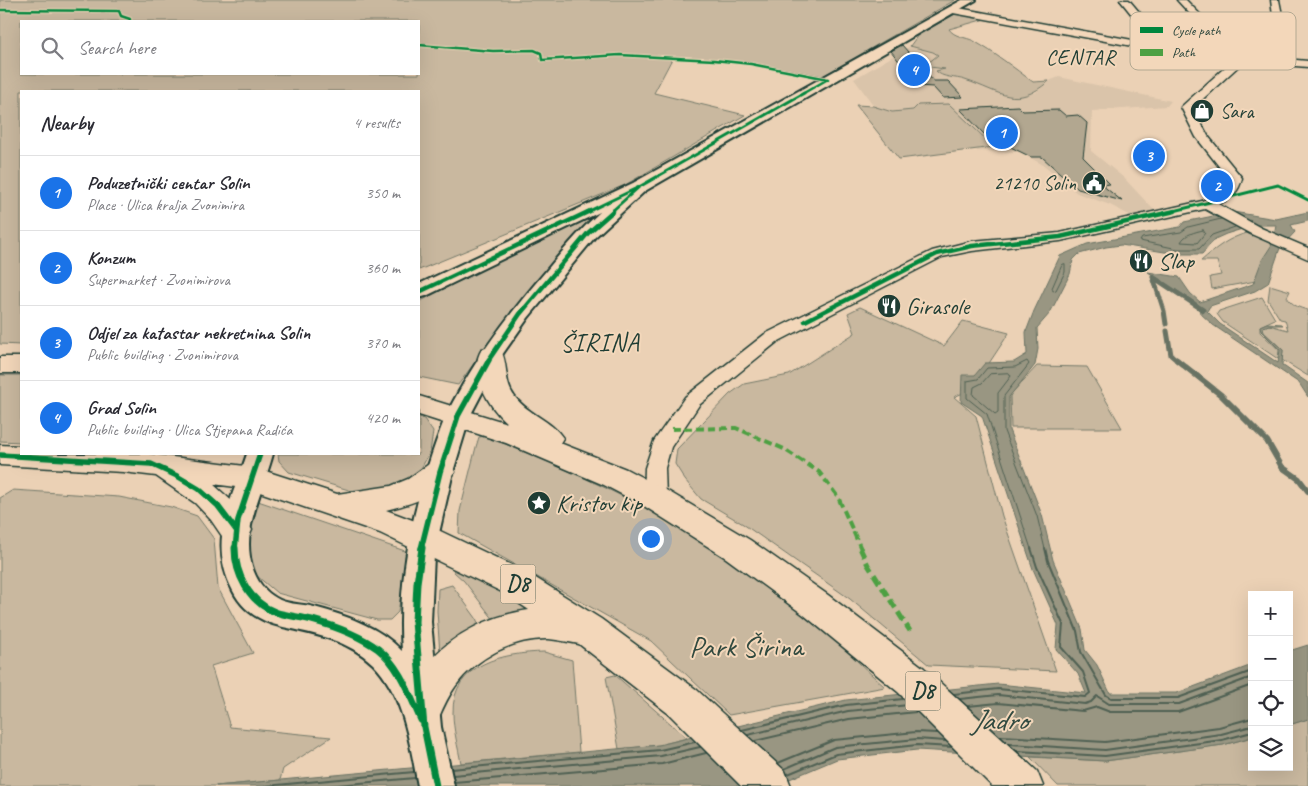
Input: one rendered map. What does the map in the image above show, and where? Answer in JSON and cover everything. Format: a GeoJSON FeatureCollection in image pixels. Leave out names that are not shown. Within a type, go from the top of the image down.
{"type":"FeatureCollection","features":[{"type":"Feature","properties":{"kind":"highway"},"geometry":{"type":"LineString","coordinates":[[491,355],[490,368],[493,386],[503,403],[530,427],[583,464]]}},
{"type":"Feature","properties":{"kind":"highway"},"geometry":{"type":"LineString","coordinates":[[0,365],[20,365]]}},
{"type":"Feature","properties":{"kind":"highway","name":"D8"},"geometry":{"type":"LineString","coordinates":[[420,404],[516,436],[583,464],[655,498],[738,549],[816,605],[912,680],[1022,786]]}},
{"type":"Feature","properties":{"kind":"highway","name":"D8"},"geometry":{"type":"LineString","coordinates":[[0,455],[151,464],[257,466],[332,504],[391,524],[424,538],[514,582],[588,630],[683,702],[770,786]]}},
{"type":"Feature","properties":{"kind":"highway"},"geometry":{"type":"LineString","coordinates":[[151,464],[174,473],[213,499],[226,514],[236,530]]}},
{"type":"Feature","properties":{"kind":"highway"},"geometry":{"type":"LineString","coordinates":[[332,504],[371,501],[409,492],[423,485],[440,472]]}},
{"type":"Feature","properties":{"kind":"highway"},"geometry":{"type":"LineString","coordinates":[[424,718],[433,686],[449,666],[471,648],[494,635],[522,626],[544,624],[588,630]]}},
{"type":"Feature","properties":{"kind":"main road"},"geometry":{"type":"LineString","coordinates":[[420,292],[639,187],[970,0]]}},
{"type":"Feature","properties":{"kind":"main road"},"geometry":{"type":"LineString","coordinates":[[436,786],[424,718],[415,622],[419,564],[424,538],[440,472],[458,416],[491,355],[520,314],[578,244],[639,187]]}},
{"type":"Feature","properties":{"kind":"main road"},"geometry":{"type":"LineString","coordinates":[[257,466],[236,530],[234,558],[242,581],[253,598],[272,611],[313,620],[336,628],[379,650],[396,671],[424,718]]}},
{"type":"Feature","properties":{"kind":"street"},"geometry":{"type":"LineString","coordinates":[[1124,0],[1135,12]]}},
{"type":"Feature","properties":{"kind":"street"},"geometry":{"type":"LineString","coordinates":[[1181,0],[1193,12]]}},
{"type":"Feature","properties":{"kind":"street"},"geometry":{"type":"LineString","coordinates":[[953,10],[1130,43]]}},
{"type":"Feature","properties":{"kind":"street"},"geometry":{"type":"LineString","coordinates":[[655,498],[655,468],[661,446],[692,401],[771,338],[937,254],[972,246],[1060,237],[1217,204],[1233,187],[1235,178],[1202,137],[1187,107],[1228,70]]}},
{"type":"Feature","properties":{"kind":"street"},"geometry":{"type":"LineString","coordinates":[[1217,204],[1256,231],[1308,254]]}},
{"type":"Feature","properties":{"kind":"shaded area"},"geometry":{"type":"Polygon","coordinates":[[[910,46],[938,55],[936,58],[945,70],[939,75],[1035,93],[1049,81],[1059,77],[1171,101],[1167,106],[1092,111],[1091,151],[1124,178],[1152,208],[1166,218],[1145,223],[1110,205],[1077,193],[1045,166],[1020,152],[976,151],[987,142],[913,110],[892,112],[873,106],[854,79],[910,46]]]}},
{"type":"Feature","properties":{"kind":"green space"},"geometry":{"type":"Polygon","coordinates":[[[0,0],[955,0],[823,76],[753,63],[673,57],[654,93],[745,115],[625,185],[420,270],[420,90],[20,90],[20,345],[0,344],[0,0]]]}},
{"type":"Feature","properties":{"kind":"green space"},"geometry":{"type":"Polygon","coordinates":[[[959,12],[989,18],[949,29],[951,32],[974,41],[1004,60],[1033,82],[1049,81],[1027,95],[1008,96],[965,80],[942,75],[936,71],[945,69],[930,67],[928,63],[938,55],[910,46],[918,35],[959,12]]]}},
{"type":"Feature","properties":{"kind":"green space"},"geometry":{"type":"Polygon","coordinates":[[[949,104],[994,147],[899,159],[856,105],[873,106],[892,112],[913,110],[918,105],[949,104]]]}},
{"type":"Feature","properties":{"kind":"green space"},"geometry":{"type":"Polygon","coordinates":[[[602,213],[546,270],[514,309],[458,385],[420,377],[420,301],[493,263],[602,213]]]}},
{"type":"Feature","properties":{"kind":"green space"},"geometry":{"type":"Polygon","coordinates":[[[1247,233],[1274,244],[1256,281],[1212,289],[1210,277],[1221,275],[1217,261],[1201,261],[1222,244],[1247,233]]]}},
{"type":"Feature","properties":{"kind":"green space"},"geometry":{"type":"Polygon","coordinates":[[[1270,285],[1290,291],[1287,297],[1291,302],[1308,310],[1308,376],[1282,360],[1283,350],[1264,332],[1263,327],[1269,325],[1288,330],[1285,320],[1280,319],[1268,300],[1270,285]]]}},
{"type":"Feature","properties":{"kind":"green space"},"geometry":{"type":"Polygon","coordinates":[[[1262,297],[1275,319],[1260,326],[1260,332],[1279,350],[1278,359],[1223,322],[1217,314],[1219,311],[1262,297]]]}},
{"type":"Feature","properties":{"kind":"green space"},"geometry":{"type":"Polygon","coordinates":[[[860,307],[944,346],[963,321],[1009,333],[972,389],[954,397],[976,416],[1002,516],[1056,671],[929,665],[850,599],[743,524],[701,499],[685,480],[675,464],[677,449],[730,394],[744,384],[789,375],[855,333],[848,313],[860,307]]]}},
{"type":"Feature","properties":{"kind":"green space"},"geometry":{"type":"Polygon","coordinates":[[[1037,366],[1087,367],[1122,428],[1011,428],[1010,395],[1037,366]]]}},
{"type":"Feature","properties":{"kind":"green space"},"geometry":{"type":"Polygon","coordinates":[[[0,375],[20,375],[20,442],[0,441],[0,375]]]}},
{"type":"Feature","properties":{"kind":"green space"},"geometry":{"type":"Polygon","coordinates":[[[420,417],[424,419],[433,432],[430,452],[418,474],[390,490],[362,494],[289,472],[279,461],[278,455],[420,455],[420,417]]]}},
{"type":"Feature","properties":{"kind":"green space","name":"Park Širina"},"geometry":{"type":"Polygon","coordinates":[[[485,436],[606,488],[683,529],[721,552],[804,613],[885,687],[729,715],[651,641],[459,533],[460,511],[476,447],[479,437],[485,436]]]}},
{"type":"Feature","properties":{"kind":"green space"},"geometry":{"type":"Polygon","coordinates":[[[13,490],[119,497],[171,507],[197,516],[214,539],[218,588],[253,653],[211,666],[230,727],[331,737],[283,769],[280,780],[216,786],[0,786],[0,498],[13,490]]]}},
{"type":"Feature","properties":{"kind":"green space"},"geometry":{"type":"Polygon","coordinates":[[[258,501],[408,552],[398,612],[390,620],[377,620],[277,593],[257,576],[250,559],[248,533],[252,505],[258,501]]]}},
{"type":"Feature","properties":{"kind":"green space"},"geometry":{"type":"Polygon","coordinates":[[[456,568],[535,609],[494,620],[464,581],[454,572],[453,569],[456,568]]]}},
{"type":"Feature","properties":{"kind":"green space"},"geometry":{"type":"Polygon","coordinates":[[[452,585],[476,618],[480,628],[440,654],[437,611],[438,589],[452,585]]]}},
{"type":"Feature","properties":{"kind":"green space"},"geometry":{"type":"Polygon","coordinates":[[[544,652],[572,660],[579,752],[461,763],[453,713],[455,696],[461,683],[471,672],[483,664],[513,655],[544,652]]]}},
{"type":"Feature","properties":{"kind":"green space"},"geometry":{"type":"Polygon","coordinates":[[[615,675],[687,738],[659,745],[619,749],[606,677],[615,675]]]}},
{"type":"Feature","properties":{"kind":"green space"},"geometry":{"type":"Polygon","coordinates":[[[1308,719],[1308,786],[1058,786],[1030,757],[1105,761],[1223,745],[1248,738],[1248,771],[1293,771],[1293,724],[1308,719]]]}},
{"type":"Feature","properties":{"kind":"water","name":"Jadro"},"geometry":{"type":"Polygon","coordinates":[[[1233,212],[1276,219],[1308,212],[1308,221],[1291,225],[1295,232],[1280,248],[1268,283],[1255,291],[1210,306],[1207,311],[1220,324],[1278,363],[1280,350],[1261,331],[1260,326],[1267,323],[1282,324],[1263,327],[1263,332],[1283,350],[1282,365],[1308,383],[1308,397],[1299,383],[1213,325],[1200,313],[1198,304],[1148,272],[1179,277],[1190,293],[1200,302],[1253,284],[1262,260],[1273,243],[1276,225],[1255,225],[1215,239],[1202,254],[1177,254],[1121,245],[1079,254],[1073,260],[1070,274],[1050,313],[1037,328],[1038,349],[1035,365],[1009,397],[1009,430],[1042,515],[1053,560],[1082,629],[1085,650],[1097,665],[1110,693],[1177,693],[1248,666],[1248,738],[1223,745],[1105,761],[917,750],[837,759],[773,786],[216,786],[659,745],[846,700],[998,684],[1086,693],[1078,674],[1056,649],[1058,625],[1033,569],[982,416],[961,402],[962,375],[975,375],[985,363],[1014,362],[1027,354],[1026,332],[1060,256],[1087,244],[1180,227],[1184,222],[1233,212]]]}},
{"type":"Feature","properties":{"kind":"water"},"geometry":{"type":"Polygon","coordinates":[[[1308,645],[1308,719],[1293,724],[1293,681],[1293,650],[1308,645]]]}},
{"type":"Feature","properties":{"kind":"building"},"geometry":{"type":"Polygon","coordinates":[[[902,45],[933,81],[948,81],[963,97],[943,98],[933,87],[918,86],[891,51],[902,45]]]}},
{"type":"Feature","properties":{"kind":"building"},"geometry":{"type":"Polygon","coordinates":[[[1018,106],[1023,111],[1059,110],[1066,116],[1078,115],[1087,123],[1083,157],[1110,184],[1102,185],[1122,201],[1078,189],[1042,157],[1031,157],[984,134],[960,109],[1018,106]]]}},
{"type":"Feature","properties":{"kind":"waterway"},"geometry":{"type":"LineString","coordinates":[[1166,324],[1164,311],[1153,277],[1203,310]]}},
{"type":"Feature","properties":{"kind":"waterway"},"geometry":{"type":"LineString","coordinates":[[1167,331],[1171,355],[1178,361]]}},
{"type":"Feature","properties":{"kind":"waterway"},"geometry":{"type":"LineString","coordinates":[[1177,360],[1221,395],[1267,441],[1282,467],[1299,479],[1308,491]]}},
{"type":"Feature","properties":{"kind":"marked path"},"geometry":{"type":"LineString","coordinates":[[672,429],[736,428],[784,449],[819,472],[838,497],[868,565],[910,631]]}},
{"type":"Feature","properties":{"kind":"cycle path"},"geometry":{"type":"LineString","coordinates":[[0,10],[119,11],[121,16],[130,20]]}},
{"type":"Feature","properties":{"kind":"cycle path"},"geometry":{"type":"LineString","coordinates":[[420,45],[493,51],[534,50],[541,53],[542,60],[620,55],[714,60],[751,64],[828,79]]}},
{"type":"Feature","properties":{"kind":"cycle path"},"geometry":{"type":"LineString","coordinates":[[420,292],[639,187],[828,79]]}},
{"type":"Feature","properties":{"kind":"cycle path"},"geometry":{"type":"LineString","coordinates":[[805,321],[937,254],[972,246],[1060,237],[1117,225],[1278,185],[1308,200]]}},
{"type":"Feature","properties":{"kind":"cycle path"},"geometry":{"type":"LineString","coordinates":[[436,786],[424,727],[415,622],[417,583],[420,555],[440,472],[458,416],[491,355],[520,314],[588,233],[639,187]]}},
{"type":"Feature","properties":{"kind":"cycle path"},"geometry":{"type":"LineString","coordinates":[[0,455],[151,464],[189,482],[199,489],[218,506],[236,530]]}},
{"type":"Feature","properties":{"kind":"cycle path"},"geometry":{"type":"LineString","coordinates":[[260,455],[236,530],[235,553],[237,565],[246,587],[252,596],[271,610],[329,625],[355,636],[378,649],[398,672],[421,720]]}},
{"type":"Feature","properties":{"kind":"place","name":"Grad Solin"},"geometry":{"type":"Point","coordinates":[914,70]}},
{"type":"Feature","properties":{"kind":"place","name":"Sara"},"geometry":{"type":"Point","coordinates":[1202,111]}},
{"type":"Feature","properties":{"kind":"place","name":"Poduzetnički centar Solin"},"geometry":{"type":"Point","coordinates":[1002,133]}},
{"type":"Feature","properties":{"kind":"place","name":"Odjel za katastar nekretnina Solin"},"geometry":{"type":"Point","coordinates":[1149,156]}},
{"type":"Feature","properties":{"kind":"place","name":"21210 Solin"},"geometry":{"type":"Point","coordinates":[1094,183]}},
{"type":"Feature","properties":{"kind":"place","name":"Konzum"},"geometry":{"type":"Point","coordinates":[1217,186]}},
{"type":"Feature","properties":{"kind":"place","name":"Slap"},"geometry":{"type":"Point","coordinates":[1141,261]}},
{"type":"Feature","properties":{"kind":"place","name":"Girasole"},"geometry":{"type":"Point","coordinates":[889,306]}},
{"type":"Feature","properties":{"kind":"place","name":"Kristov kip"},"geometry":{"type":"Point","coordinates":[539,503]}},
{"type":"Feature","properties":{"kind":"district","name":"CENTAR"},"geometry":{"type":"Point","coordinates":[1081,57]}},
{"type":"Feature","properties":{"kind":"district","name":"ŠIRINA"},"geometry":{"type":"Point","coordinates":[600,343]}}]}
